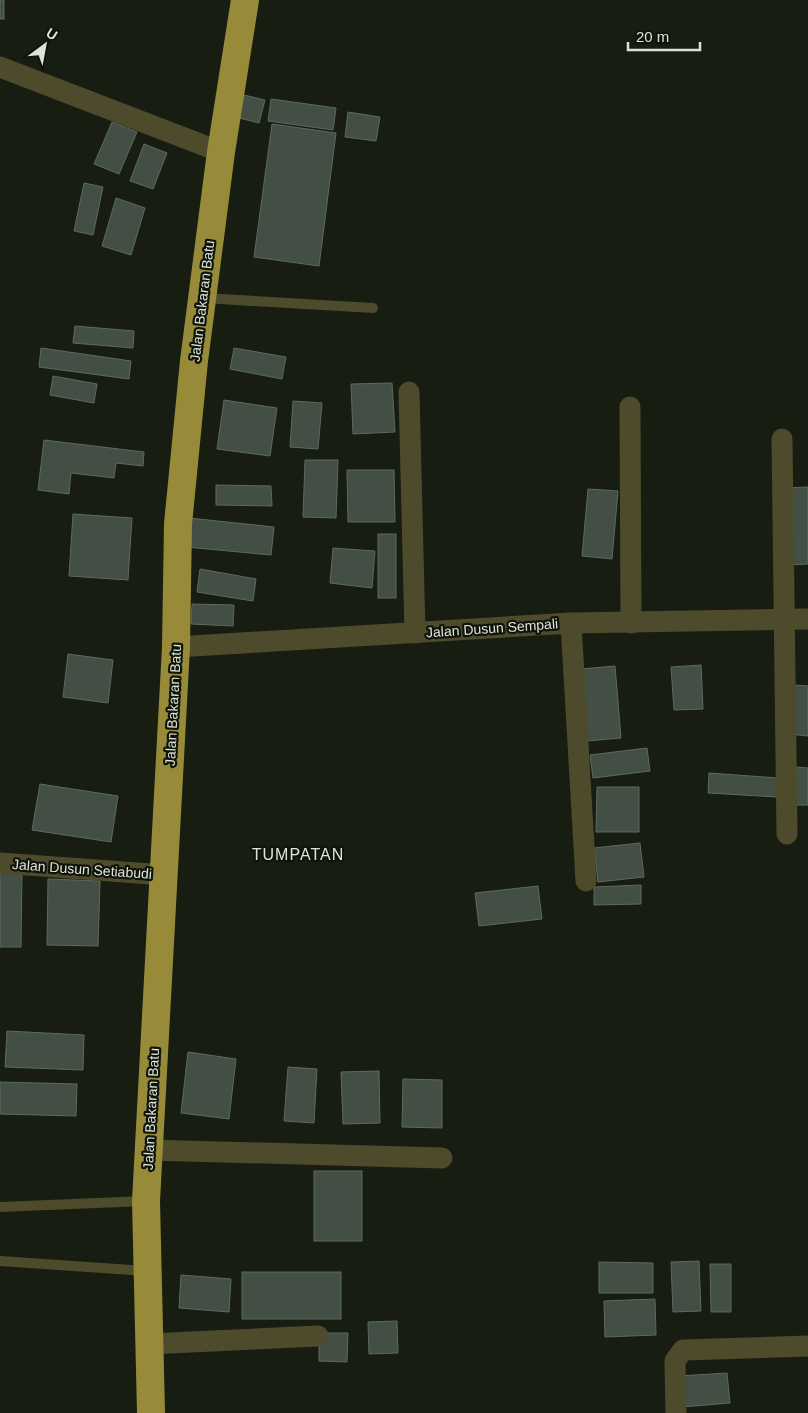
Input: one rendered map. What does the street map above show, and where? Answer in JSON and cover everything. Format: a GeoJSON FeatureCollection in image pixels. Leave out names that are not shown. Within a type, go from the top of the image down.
{"type":"FeatureCollection","features":[{"type":"Feature","properties":{"kind":"highway","name":"Jalan Bakaran Batu"},"geometry":{"type":"LineString","coordinates":[[151,1413],[146,1201],[176,647],[178,524],[194,360],[221,152],[244,0]]}},
{"type":"Feature","properties":{"kind":"street"},"geometry":{"type":"LineString","coordinates":[[0,67],[221,152]]}},
{"type":"Feature","properties":{"kind":"street"},"geometry":{"type":"LineString","coordinates":[[409,392],[414,633]]}},
{"type":"Feature","properties":{"kind":"street"},"geometry":{"type":"LineString","coordinates":[[630,407],[631,623]]}},
{"type":"Feature","properties":{"kind":"street"},"geometry":{"type":"LineString","coordinates":[[782,439],[787,834]]}},
{"type":"Feature","properties":{"kind":"street","name":"Jalan Dusun Sempali"},"geometry":{"type":"LineString","coordinates":[[176,647],[571,623],[808,619]]}},
{"type":"Feature","properties":{"kind":"street"},"geometry":{"type":"LineString","coordinates":[[571,623],[586,881]]}},
{"type":"Feature","properties":{"kind":"street","name":"Jalan Dusun Setiabudi"},"geometry":{"type":"LineString","coordinates":[[0,862],[165,875]]}},
{"type":"Feature","properties":{"kind":"street"},"geometry":{"type":"LineString","coordinates":[[149,1150],[442,1158]]}},
{"type":"Feature","properties":{"kind":"street"},"geometry":{"type":"LineString","coordinates":[[148,1344],[318,1336]]}},
{"type":"Feature","properties":{"kind":"street"},"geometry":{"type":"LineString","coordinates":[[676,1413],[675,1361],[682,1350],[808,1346]]}},
{"type":"Feature","properties":{"kind":"lane"},"geometry":{"type":"LineString","coordinates":[[202,298],[373,308]]}},
{"type":"Feature","properties":{"kind":"lane"},"geometry":{"type":"LineString","coordinates":[[0,1207],[146,1201]]}},
{"type":"Feature","properties":{"kind":"lane"},"geometry":{"type":"LineString","coordinates":[[0,1261],[147,1271]]}},
{"type":"Feature","properties":{"kind":"building"},"geometry":{"type":"Polygon","coordinates":[[[0,0],[4,0],[4,19],[0,19],[0,0]]]}},
{"type":"Feature","properties":{"kind":"building"},"geometry":{"type":"Polygon","coordinates":[[[244,95],[265,100],[259,123],[239,118],[244,95]]]}},
{"type":"Feature","properties":{"kind":"building"},"geometry":{"type":"Polygon","coordinates":[[[271,99],[336,108],[333,130],[268,121],[271,99]]]}},
{"type":"Feature","properties":{"kind":"building"},"geometry":{"type":"Polygon","coordinates":[[[348,112],[380,117],[376,141],[345,137],[348,112]]]}},
{"type":"Feature","properties":{"kind":"building"},"geometry":{"type":"Polygon","coordinates":[[[112,122],[137,132],[119,174],[94,164],[112,122]]]}},
{"type":"Feature","properties":{"kind":"building"},"geometry":{"type":"Polygon","coordinates":[[[272,124],[336,133],[319,266],[254,257],[272,124]]]}},
{"type":"Feature","properties":{"kind":"building"},"geometry":{"type":"Polygon","coordinates":[[[144,144],[167,153],[153,189],[130,181],[144,144]]]}},
{"type":"Feature","properties":{"kind":"building"},"geometry":{"type":"Polygon","coordinates":[[[84,183],[103,187],[93,235],[74,231],[84,183]]]}},
{"type":"Feature","properties":{"kind":"building"},"geometry":{"type":"Polygon","coordinates":[[[116,198],[145,208],[131,255],[102,246],[116,198]]]}},
{"type":"Feature","properties":{"kind":"building"},"geometry":{"type":"Polygon","coordinates":[[[75,326],[134,331],[133,348],[73,343],[75,326]]]}},
{"type":"Feature","properties":{"kind":"building"},"geometry":{"type":"Polygon","coordinates":[[[41,348],[131,361],[129,379],[39,367],[41,348]]]}},
{"type":"Feature","properties":{"kind":"building"},"geometry":{"type":"Polygon","coordinates":[[[234,348],[286,357],[282,379],[230,369],[234,348]]]}},
{"type":"Feature","properties":{"kind":"building"},"geometry":{"type":"Polygon","coordinates":[[[53,376],[97,384],[94,403],[50,395],[53,376]]]}},
{"type":"Feature","properties":{"kind":"building"},"geometry":{"type":"Polygon","coordinates":[[[392,383],[395,432],[353,434],[351,384],[392,383]]]}},
{"type":"Feature","properties":{"kind":"building"},"geometry":{"type":"Polygon","coordinates":[[[224,400],[277,408],[270,456],[217,449],[224,400]]]}},
{"type":"Feature","properties":{"kind":"building"},"geometry":{"type":"Polygon","coordinates":[[[293,401],[322,403],[318,449],[290,447],[293,401]]]}},
{"type":"Feature","properties":{"kind":"building"},"geometry":{"type":"Polygon","coordinates":[[[44,440],[144,452],[143,466],[116,463],[114,478],[71,473],[69,494],[38,490],[44,440]]]}},
{"type":"Feature","properties":{"kind":"building"},"geometry":{"type":"Polygon","coordinates":[[[305,460],[338,460],[336,518],[303,517],[305,460]]]}},
{"type":"Feature","properties":{"kind":"building"},"geometry":{"type":"Polygon","coordinates":[[[347,470],[394,470],[395,522],[348,522],[347,470]]]}},
{"type":"Feature","properties":{"kind":"building"},"geometry":{"type":"Polygon","coordinates":[[[216,485],[271,486],[272,506],[216,505],[216,485]]]}},
{"type":"Feature","properties":{"kind":"building"},"geometry":{"type":"Polygon","coordinates":[[[808,487],[808,564],[790,565],[785,488],[808,487]]]}},
{"type":"Feature","properties":{"kind":"building"},"geometry":{"type":"Polygon","coordinates":[[[588,489],[618,491],[612,559],[582,556],[588,489]]]}},
{"type":"Feature","properties":{"kind":"building"},"geometry":{"type":"Polygon","coordinates":[[[73,514],[132,518],[128,580],[69,576],[73,514]]]}},
{"type":"Feature","properties":{"kind":"building"},"geometry":{"type":"Polygon","coordinates":[[[189,518],[274,527],[271,555],[186,547],[189,518]]]}},
{"type":"Feature","properties":{"kind":"building"},"geometry":{"type":"Polygon","coordinates":[[[378,534],[396,534],[396,598],[378,598],[378,534]]]}},
{"type":"Feature","properties":{"kind":"building"},"geometry":{"type":"Polygon","coordinates":[[[333,548],[375,551],[372,588],[330,583],[333,548]]]}},
{"type":"Feature","properties":{"kind":"building"},"geometry":{"type":"Polygon","coordinates":[[[200,569],[256,579],[253,601],[197,592],[200,569]]]}},
{"type":"Feature","properties":{"kind":"building"},"geometry":{"type":"Polygon","coordinates":[[[192,604],[234,605],[233,626],[191,624],[192,604]]]}},
{"type":"Feature","properties":{"kind":"building"},"geometry":{"type":"Polygon","coordinates":[[[68,654],[113,660],[108,703],[63,697],[68,654]]]}},
{"type":"Feature","properties":{"kind":"building"},"geometry":{"type":"Polygon","coordinates":[[[701,665],[703,709],[674,710],[671,667],[701,665]]]}},
{"type":"Feature","properties":{"kind":"building"},"geometry":{"type":"Polygon","coordinates":[[[615,666],[621,738],[587,741],[581,669],[615,666]]]}},
{"type":"Feature","properties":{"kind":"building"},"geometry":{"type":"Polygon","coordinates":[[[794,685],[808,686],[808,736],[789,734],[794,685]]]}},
{"type":"Feature","properties":{"kind":"building"},"geometry":{"type":"Polygon","coordinates":[[[647,748],[650,771],[593,778],[590,755],[647,748]]]}},
{"type":"Feature","properties":{"kind":"building"},"geometry":{"type":"Polygon","coordinates":[[[796,767],[808,768],[808,805],[796,805],[796,767]]]}},
{"type":"Feature","properties":{"kind":"building"},"geometry":{"type":"Polygon","coordinates":[[[709,773],[778,778],[777,797],[708,793],[709,773]]]}},
{"type":"Feature","properties":{"kind":"building"},"geometry":{"type":"Polygon","coordinates":[[[40,784],[118,796],[111,842],[32,830],[40,784]]]}},
{"type":"Feature","properties":{"kind":"building"},"geometry":{"type":"Polygon","coordinates":[[[597,787],[639,787],[639,832],[596,832],[597,787]]]}},
{"type":"Feature","properties":{"kind":"building"},"geometry":{"type":"Polygon","coordinates":[[[640,843],[644,877],[598,882],[594,848],[640,843]]]}},
{"type":"Feature","properties":{"kind":"building"},"geometry":{"type":"Polygon","coordinates":[[[0,870],[22,871],[21,947],[0,947],[0,870]]]}},
{"type":"Feature","properties":{"kind":"building"},"geometry":{"type":"Polygon","coordinates":[[[48,879],[100,881],[98,946],[47,945],[48,879]]]}},
{"type":"Feature","properties":{"kind":"building"},"geometry":{"type":"Polygon","coordinates":[[[641,885],[641,904],[594,905],[594,887],[641,885]]]}},
{"type":"Feature","properties":{"kind":"building"},"geometry":{"type":"Polygon","coordinates":[[[538,886],[542,919],[479,926],[475,893],[538,886]]]}},
{"type":"Feature","properties":{"kind":"building"},"geometry":{"type":"Polygon","coordinates":[[[7,1031],[84,1035],[83,1070],[5,1067],[7,1031]]]}},
{"type":"Feature","properties":{"kind":"building"},"geometry":{"type":"Polygon","coordinates":[[[188,1052],[236,1059],[229,1119],[181,1113],[188,1052]]]}},
{"type":"Feature","properties":{"kind":"building"},"geometry":{"type":"Polygon","coordinates":[[[288,1067],[317,1069],[314,1123],[284,1121],[288,1067]]]}},
{"type":"Feature","properties":{"kind":"building"},"geometry":{"type":"Polygon","coordinates":[[[379,1071],[380,1123],[343,1124],[341,1072],[379,1071]]]}},
{"type":"Feature","properties":{"kind":"building"},"geometry":{"type":"Polygon","coordinates":[[[403,1079],[442,1080],[442,1128],[402,1127],[403,1079]]]}},
{"type":"Feature","properties":{"kind":"building"},"geometry":{"type":"Polygon","coordinates":[[[0,1082],[77,1084],[76,1116],[0,1114],[0,1082]]]}},
{"type":"Feature","properties":{"kind":"building"},"geometry":{"type":"Polygon","coordinates":[[[314,1171],[362,1171],[362,1241],[314,1241],[314,1171]]]}},
{"type":"Feature","properties":{"kind":"building"},"geometry":{"type":"Polygon","coordinates":[[[699,1261],[701,1311],[673,1312],[671,1262],[699,1261]]]}},
{"type":"Feature","properties":{"kind":"building"},"geometry":{"type":"Polygon","coordinates":[[[599,1262],[653,1263],[653,1293],[599,1293],[599,1262]]]}},
{"type":"Feature","properties":{"kind":"building"},"geometry":{"type":"Polygon","coordinates":[[[710,1264],[731,1264],[731,1312],[711,1312],[710,1264]]]}},
{"type":"Feature","properties":{"kind":"building"},"geometry":{"type":"Polygon","coordinates":[[[242,1272],[341,1272],[341,1319],[242,1319],[242,1272]]]}},
{"type":"Feature","properties":{"kind":"building"},"geometry":{"type":"Polygon","coordinates":[[[181,1275],[231,1279],[229,1312],[179,1308],[181,1275]]]}},
{"type":"Feature","properties":{"kind":"building"},"geometry":{"type":"Polygon","coordinates":[[[655,1299],[656,1335],[605,1337],[604,1301],[655,1299]]]}},
{"type":"Feature","properties":{"kind":"building"},"geometry":{"type":"Polygon","coordinates":[[[397,1321],[398,1353],[369,1354],[368,1322],[397,1321]]]}},
{"type":"Feature","properties":{"kind":"building"},"geometry":{"type":"Polygon","coordinates":[[[319,1333],[348,1333],[347,1362],[319,1361],[319,1333]]]}},
{"type":"Feature","properties":{"kind":"building"},"geometry":{"type":"Polygon","coordinates":[[[727,1373],[730,1403],[682,1407],[679,1376],[727,1373]]]}},
{"type":"Feature","properties":{"kind":"district","name":"TUMPATAN"},"geometry":{"type":"Point","coordinates":[298,854]}}]}
